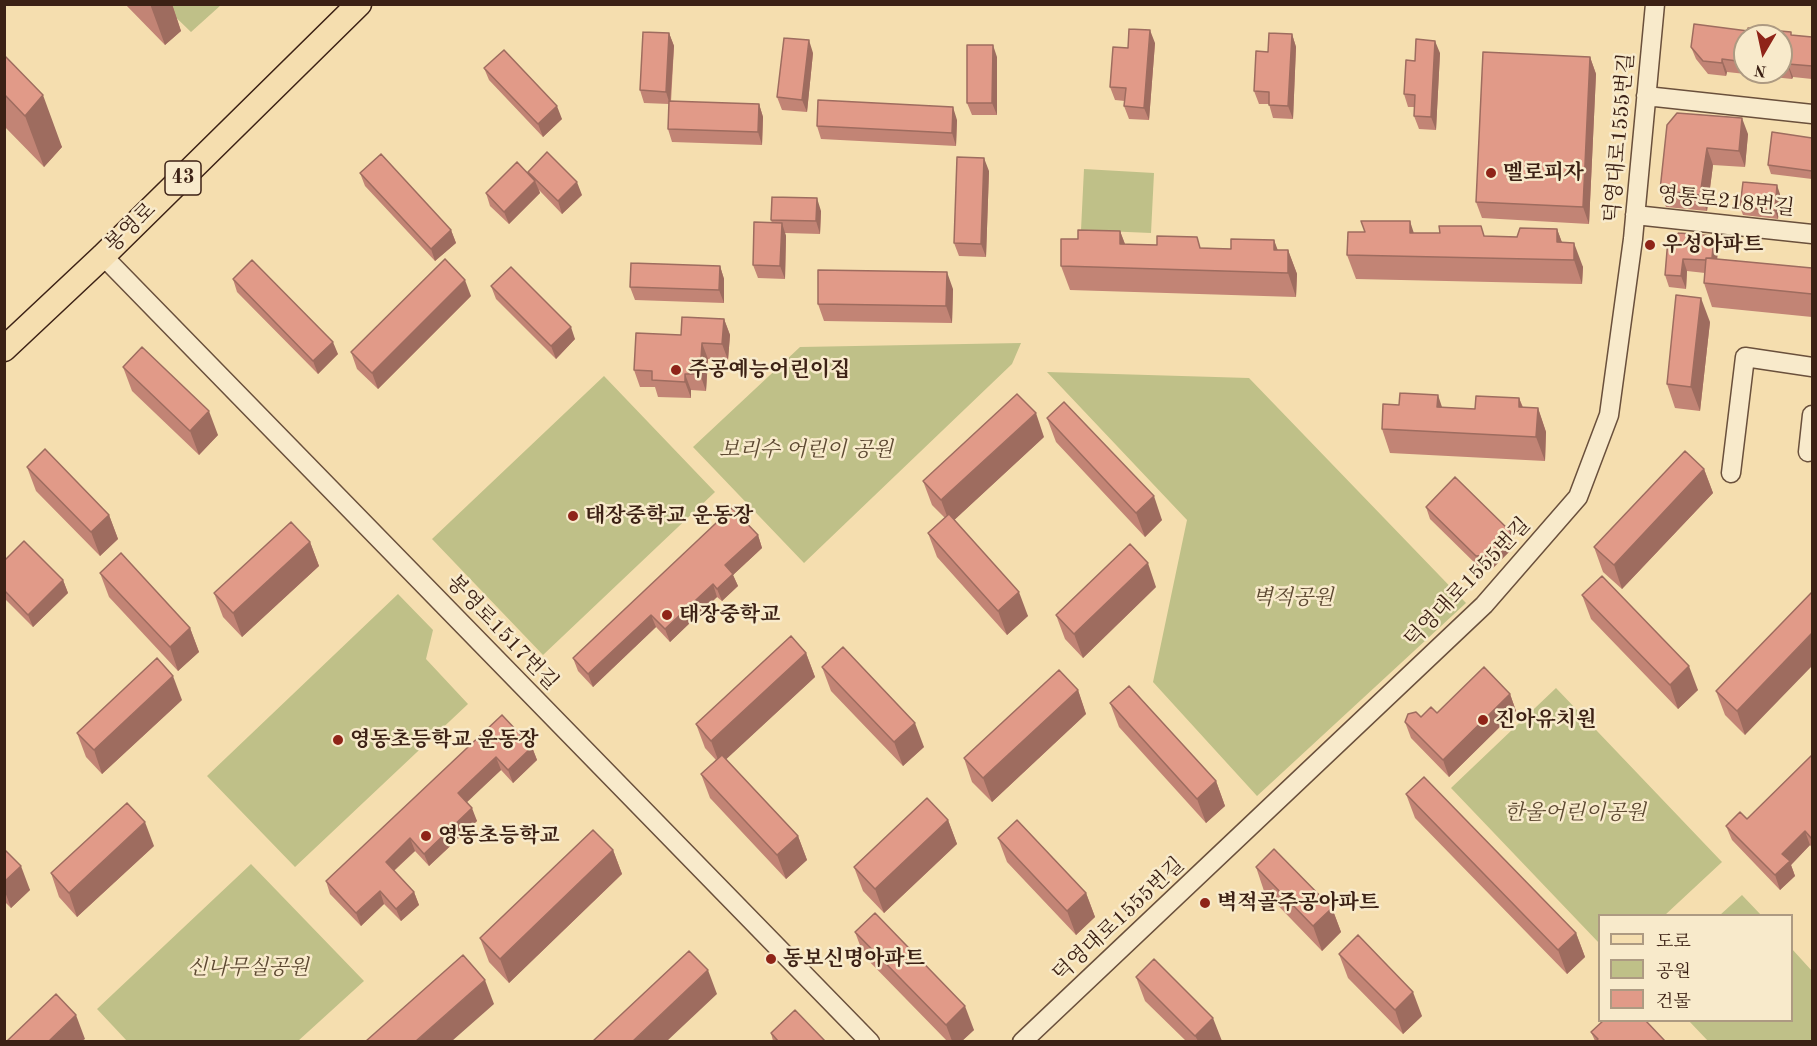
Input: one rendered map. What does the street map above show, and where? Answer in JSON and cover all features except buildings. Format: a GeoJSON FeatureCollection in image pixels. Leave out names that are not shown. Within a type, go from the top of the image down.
{"type":"FeatureCollection","features":[{"type":"Feature","properties":{"kind":"main road","name":"봉영로"},"geometry":{"type":"LineString","coordinates":[[4,349],[103,256],[340,15],[359,4]]}},
{"type":"Feature","properties":{"kind":"street","name":"덕영대로1555번길"},"geometry":{"type":"LineString","coordinates":[[1022,1041],[1484,605],[1578,496],[1609,415],[1635,215],[1655,4]]}},
{"type":"Feature","properties":{"kind":"street"},"geometry":{"type":"LineString","coordinates":[[1646,96],[1812,114]]}},
{"type":"Feature","properties":{"kind":"street","name":"영통로218번길"},"geometry":{"type":"LineString","coordinates":[[1635,215],[1812,234]]}},
{"type":"Feature","properties":{"kind":"street","name":"봉영로1517번길"},"geometry":{"type":"LineString","coordinates":[[103,256],[870,1041]]}},
{"type":"Feature","properties":{"kind":"street"},"geometry":{"type":"LineString","coordinates":[[1731,473],[1745,357],[1812,367]]}},
{"type":"Feature","properties":{"kind":"street"},"geometry":{"type":"LineString","coordinates":[[1808,452],[1812,415]]}},
{"type":"Feature","properties":{"kind":"green space"},"geometry":{"type":"Polygon","coordinates":[[[163,5],[221,5],[191,32],[163,5]]]}},
{"type":"Feature","properties":{"kind":"green space"},"geometry":{"type":"Polygon","coordinates":[[[1084,169],[1154,173],[1151,233],[1081,230],[1084,169]]]}},
{"type":"Feature","properties":{"kind":"green space","name":"보리수 어린이 공원"},"geometry":{"type":"Polygon","coordinates":[[[1021,343],[1012,364],[804,563],[693,447],[800,347],[1021,343]]]}},
{"type":"Feature","properties":{"kind":"green space","name":"벽적공원"},"geometry":{"type":"Polygon","coordinates":[[[1047,372],[1249,378],[1466,603],[1257,796],[1153,682],[1187,520],[1047,372]]]}},
{"type":"Feature","properties":{"kind":"green space","name":"태장중학교 운동장"},"geometry":{"type":"Polygon","coordinates":[[[604,376],[715,492],[543,655],[432,539],[604,376]]]}},
{"type":"Feature","properties":{"kind":"green space","name":"영동초등학교 운동장"},"geometry":{"type":"Polygon","coordinates":[[[398,594],[433,630],[426,659],[468,704],[295,867],[207,776],[398,594]]]}},
{"type":"Feature","properties":{"kind":"green space","name":"한울어린이공원"},"geometry":{"type":"Polygon","coordinates":[[[1556,688],[1722,862],[1666,914],[1598,914],[1598,942],[1451,788],[1556,688]]]}},
{"type":"Feature","properties":{"kind":"green space","name":"신나무실공원"},"geometry":{"type":"Polygon","coordinates":[[[251,864],[364,981],[298,1041],[127,1041],[97,1009],[251,864]]]}},
{"type":"Feature","properties":{"kind":"green space"},"geometry":{"type":"Polygon","coordinates":[[[1742,895],[1760,914],[1721,914],[1742,895]]]}},
{"type":"Feature","properties":{"kind":"green space"},"geometry":{"type":"Polygon","coordinates":[[[1793,950],[1812,971],[1812,1041],[1708,1041],[1690,1022],[1793,1022],[1793,950]]]}},
{"type":"Feature","properties":{"kind":"place","name":"멜로피자"},"geometry":{"type":"Point","coordinates":[1491,173]}},
{"type":"Feature","properties":{"kind":"place","name":"우성아파트"},"geometry":{"type":"Point","coordinates":[1650,245]}},
{"type":"Feature","properties":{"kind":"place","name":"주공예능어린이집"},"geometry":{"type":"Point","coordinates":[676,370]}},
{"type":"Feature","properties":{"kind":"place","name":"태장중학교 운동장"},"geometry":{"type":"Point","coordinates":[573,516]}},
{"type":"Feature","properties":{"kind":"place","name":"태장중학교"},"geometry":{"type":"Point","coordinates":[667,615]}},
{"type":"Feature","properties":{"kind":"place","name":"진아유치원"},"geometry":{"type":"Point","coordinates":[1483,720]}},
{"type":"Feature","properties":{"kind":"place","name":"영동초등학교 운동장"},"geometry":{"type":"Point","coordinates":[338,740]}},
{"type":"Feature","properties":{"kind":"place","name":"영동초등학교"},"geometry":{"type":"Point","coordinates":[426,836]}},
{"type":"Feature","properties":{"kind":"place","name":"벽적골주공아파트"},"geometry":{"type":"Point","coordinates":[1205,903]}},
{"type":"Feature","properties":{"kind":"place","name":"동보신명아파트"},"geometry":{"type":"Point","coordinates":[771,959]}}]}
